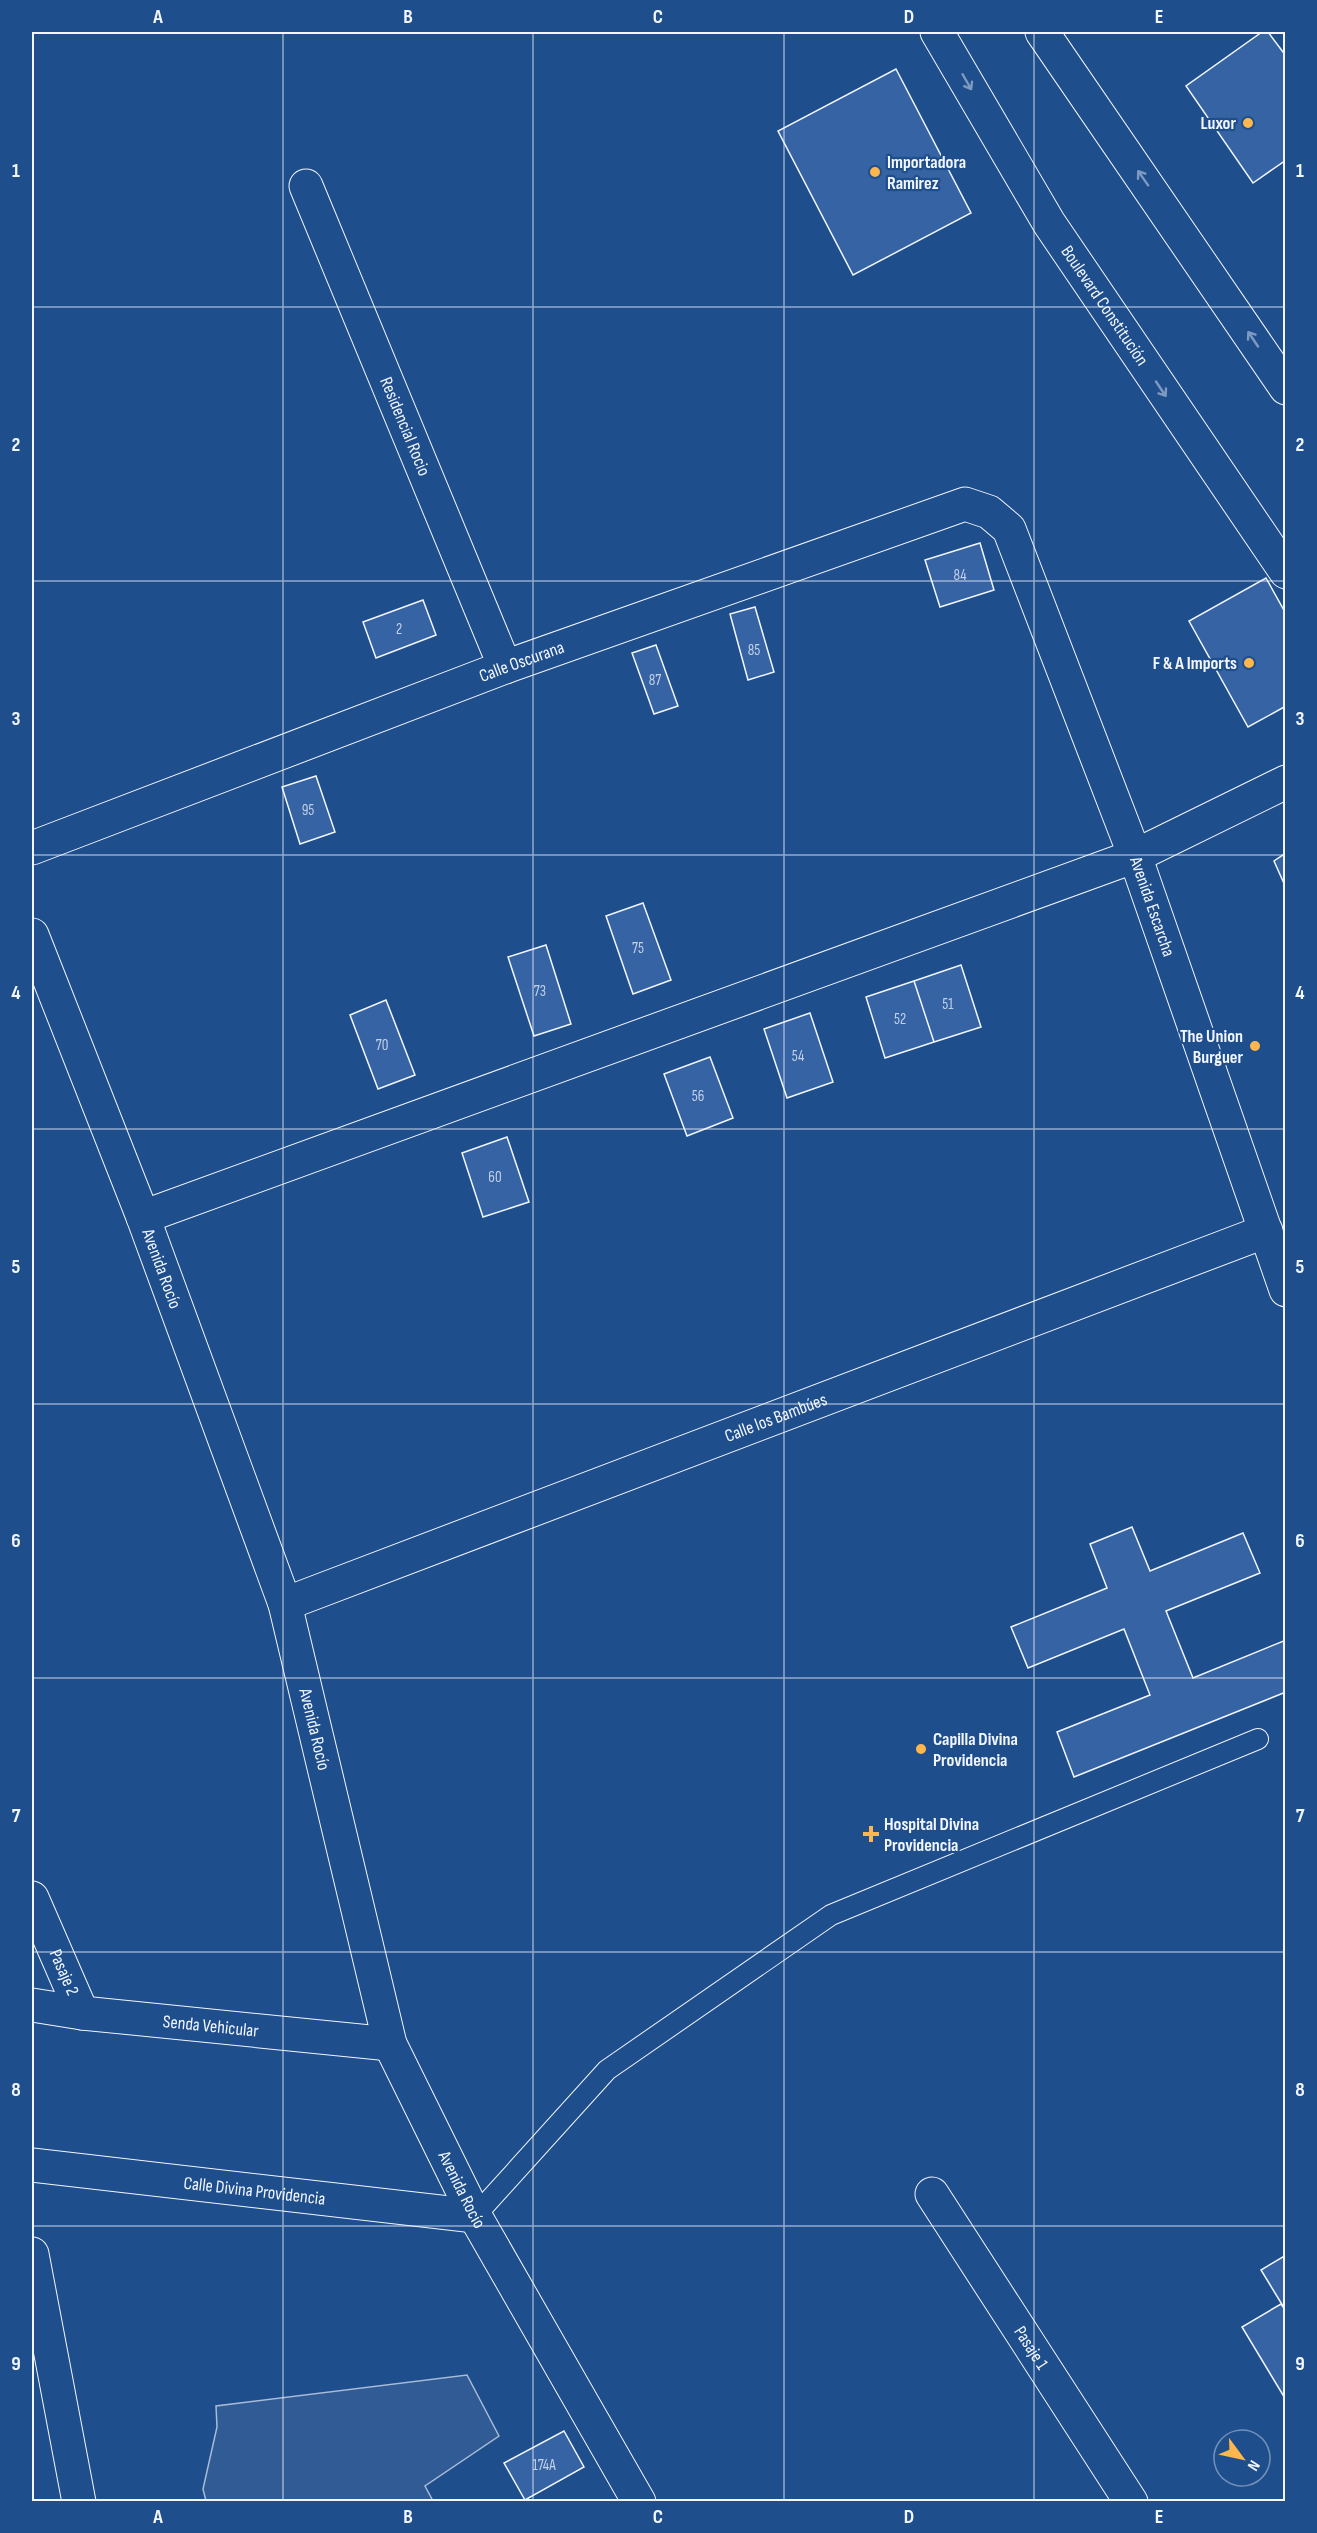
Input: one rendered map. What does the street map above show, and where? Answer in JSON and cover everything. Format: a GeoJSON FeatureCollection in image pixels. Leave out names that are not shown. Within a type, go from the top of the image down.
{"type":"FeatureCollection","features":[{"type":"Feature","properties":{"kind":"main road","name":"Boulevard Constitución"},"geometry":{"type":"LineString","coordinates":[[938,32],[1049,224],[1286,572]]}},
{"type":"Feature","properties":{"kind":"main road"},"geometry":{"type":"LineString","coordinates":[[1042,32],[1286,388]]}},
{"type":"Feature","properties":{"kind":"main road","name":"Residencial Rocio"},"geometry":{"type":"LineString","coordinates":[[306,186],[505,667]]}},
{"type":"Feature","properties":{"kind":"main road","name":"Calle Oscurana"},"geometry":{"type":"LineString","coordinates":[[32,848],[505,667],[965,504],[989,512],[1009,529]]}},
{"type":"Feature","properties":{"kind":"main road","name":"Avenida Escarcha"},"geometry":{"type":"LineString","coordinates":[[1009,529],[1135,856],[1286,1290]]}},
{"type":"Feature","properties":{"kind":"main road"},"geometry":{"type":"LineString","coordinates":[[143,1217],[1135,856],[1286,782]]}},
{"type":"Feature","properties":{"kind":"main road","name":"Avenida Rocío"},"geometry":{"type":"LineString","coordinates":[[32,935],[143,1217],[285,1604],[390,2044],[475,2216],[639,2502]]}},
{"type":"Feature","properties":{"kind":"main road","name":"Calle los Bambúes"},"geometry":{"type":"LineString","coordinates":[[285,1604],[1266,1231]]}},
{"type":"Feature","properties":{"kind":"main road","name":"Pasaje 2"},"geometry":{"type":"LineString","coordinates":[[32,1898],[82,2013]]}},
{"type":"Feature","properties":{"kind":"main road","name":"Senda Vehicular"},"geometry":{"type":"LineString","coordinates":[[32,2006],[390,2044]]}},
{"type":"Feature","properties":{"kind":"main road","name":"Calle Divina Providencia"},"geometry":{"type":"LineString","coordinates":[[32,2165],[475,2216]]}},
{"type":"Feature","properties":{"kind":"main road","name":"Pasaje 1"},"geometry":{"type":"LineString","coordinates":[[932,2194],[1131,2502]]}},
{"type":"Feature","properties":{"kind":"main road"},"geometry":{"type":"LineString","coordinates":[[32,2254],[79,2502]]}},
{"type":"Feature","properties":{"kind":"lane"},"geometry":{"type":"LineString","coordinates":[[475,2216],[607,2070],[831,1915],[1257,1739]]}},
{"type":"Feature","properties":{"kind":"shaded area"},"geometry":{"type":"Polygon","coordinates":[[[467,2375],[499,2436],[425,2486],[433,2501],[206,2501],[203,2489],[217,2427],[216,2406],[467,2375]]]}},
{"type":"Feature","properties":{"kind":"building","name":"Luxor"},"geometry":{"type":"Polygon","coordinates":[[[1262,32],[1268,32],[1286,56],[1286,160],[1253,183],[1186,86],[1262,32]]]}},
{"type":"Feature","properties":{"kind":"building","name":"Importadora Ramirez"},"geometry":{"type":"Polygon","coordinates":[[[896,69],[971,213],[853,275],[778,131],[896,69]]]}},
{"type":"Feature","properties":{"kind":"building"},"geometry":{"type":"Polygon","coordinates":[[[980,543],[994,590],[940,607],[925,560],[980,543]]]}},
{"type":"Feature","properties":{"kind":"building","name":"F & A Imports"},"geometry":{"type":"Polygon","coordinates":[[[1266,578],[1286,614],[1286,706],[1248,727],[1189,621],[1266,578]]]}},
{"type":"Feature","properties":{"kind":"building"},"geometry":{"type":"Polygon","coordinates":[[[423,600],[436,635],[376,658],[363,622],[423,600]]]}},
{"type":"Feature","properties":{"kind":"building"},"geometry":{"type":"Polygon","coordinates":[[[755,607],[774,672],[748,680],[730,614],[755,607]]]}},
{"type":"Feature","properties":{"kind":"building"},"geometry":{"type":"Polygon","coordinates":[[[656,645],[678,706],[654,714],[632,653],[656,645]]]}},
{"type":"Feature","properties":{"kind":"building"},"geometry":{"type":"Polygon","coordinates":[[[316,776],[335,832],[300,844],[282,787],[316,776]]]}},
{"type":"Feature","properties":{"kind":"building"},"geometry":{"type":"Polygon","coordinates":[[[1286,853],[1286,888],[1274,861],[1286,853]]]}},
{"type":"Feature","properties":{"kind":"building"},"geometry":{"type":"Polygon","coordinates":[[[643,903],[671,980],[633,994],[606,916],[643,903]]]}},
{"type":"Feature","properties":{"kind":"building"},"geometry":{"type":"Polygon","coordinates":[[[546,945],[571,1024],[534,1036],[508,957],[546,945]]]}},
{"type":"Feature","properties":{"kind":"building"},"geometry":{"type":"Polygon","coordinates":[[[961,965],[981,1027],[934,1042],[914,981],[961,965]]]}},
{"type":"Feature","properties":{"kind":"building"},"geometry":{"type":"Polygon","coordinates":[[[914,981],[934,1042],[885,1058],[866,997],[914,981]]]}},
{"type":"Feature","properties":{"kind":"building"},"geometry":{"type":"Polygon","coordinates":[[[386,1000],[415,1075],[378,1089],[350,1015],[386,1000]]]}},
{"type":"Feature","properties":{"kind":"building"},"geometry":{"type":"Polygon","coordinates":[[[810,1013],[833,1082],[787,1098],[764,1029],[810,1013]]]}},
{"type":"Feature","properties":{"kind":"building"},"geometry":{"type":"Polygon","coordinates":[[[710,1057],[733,1118],[687,1136],[664,1074],[710,1057]]]}},
{"type":"Feature","properties":{"kind":"building"},"geometry":{"type":"Polygon","coordinates":[[[507,1137],[529,1202],[483,1217],[462,1153],[507,1137]]]}},
{"type":"Feature","properties":{"kind":"building"},"geometry":{"type":"Polygon","coordinates":[[[1132,1527],[1150,1571],[1243,1533],[1260,1573],[1166,1611],[1193,1678],[1286,1640],[1286,1692],[1074,1777],[1057,1732],[1150,1695],[1124,1629],[1028,1668],[1011,1627],[1107,1588],[1090,1544],[1132,1527]]]}},
{"type":"Feature","properties":{"kind":"building"},"geometry":{"type":"Polygon","coordinates":[[[1286,2255],[1286,2311],[1261,2270],[1286,2255]]]}},
{"type":"Feature","properties":{"kind":"building"},"geometry":{"type":"Polygon","coordinates":[[[1281,2304],[1286,2311],[1286,2400],[1242,2327],[1281,2304]]]}},
{"type":"Feature","properties":{"kind":"building"},"geometry":{"type":"Polygon","coordinates":[[[564,2431],[584,2467],[525,2500],[504,2463],[564,2431]]]}},
{"type":"Feature","properties":{"kind":"place","name":"Luxor"},"geometry":{"type":"Point","coordinates":[1248,123]}},
{"type":"Feature","properties":{"kind":"place","name":"Importadora Ramirez"},"geometry":{"type":"Point","coordinates":[875,172]}},
{"type":"Feature","properties":{"kind":"place","name":"F & A Imports"},"geometry":{"type":"Point","coordinates":[1249,663]}},
{"type":"Feature","properties":{"kind":"place","name":"The Union Burguer"},"geometry":{"type":"Point","coordinates":[1255,1046]}},
{"type":"Feature","properties":{"kind":"place","name":"Capilla Divina Providencia"},"geometry":{"type":"Point","coordinates":[921,1749]}},
{"type":"Feature","properties":{"kind":"place","name":"Hospital Divina Providencia"},"geometry":{"type":"Point","coordinates":[871,1834]}}]}
